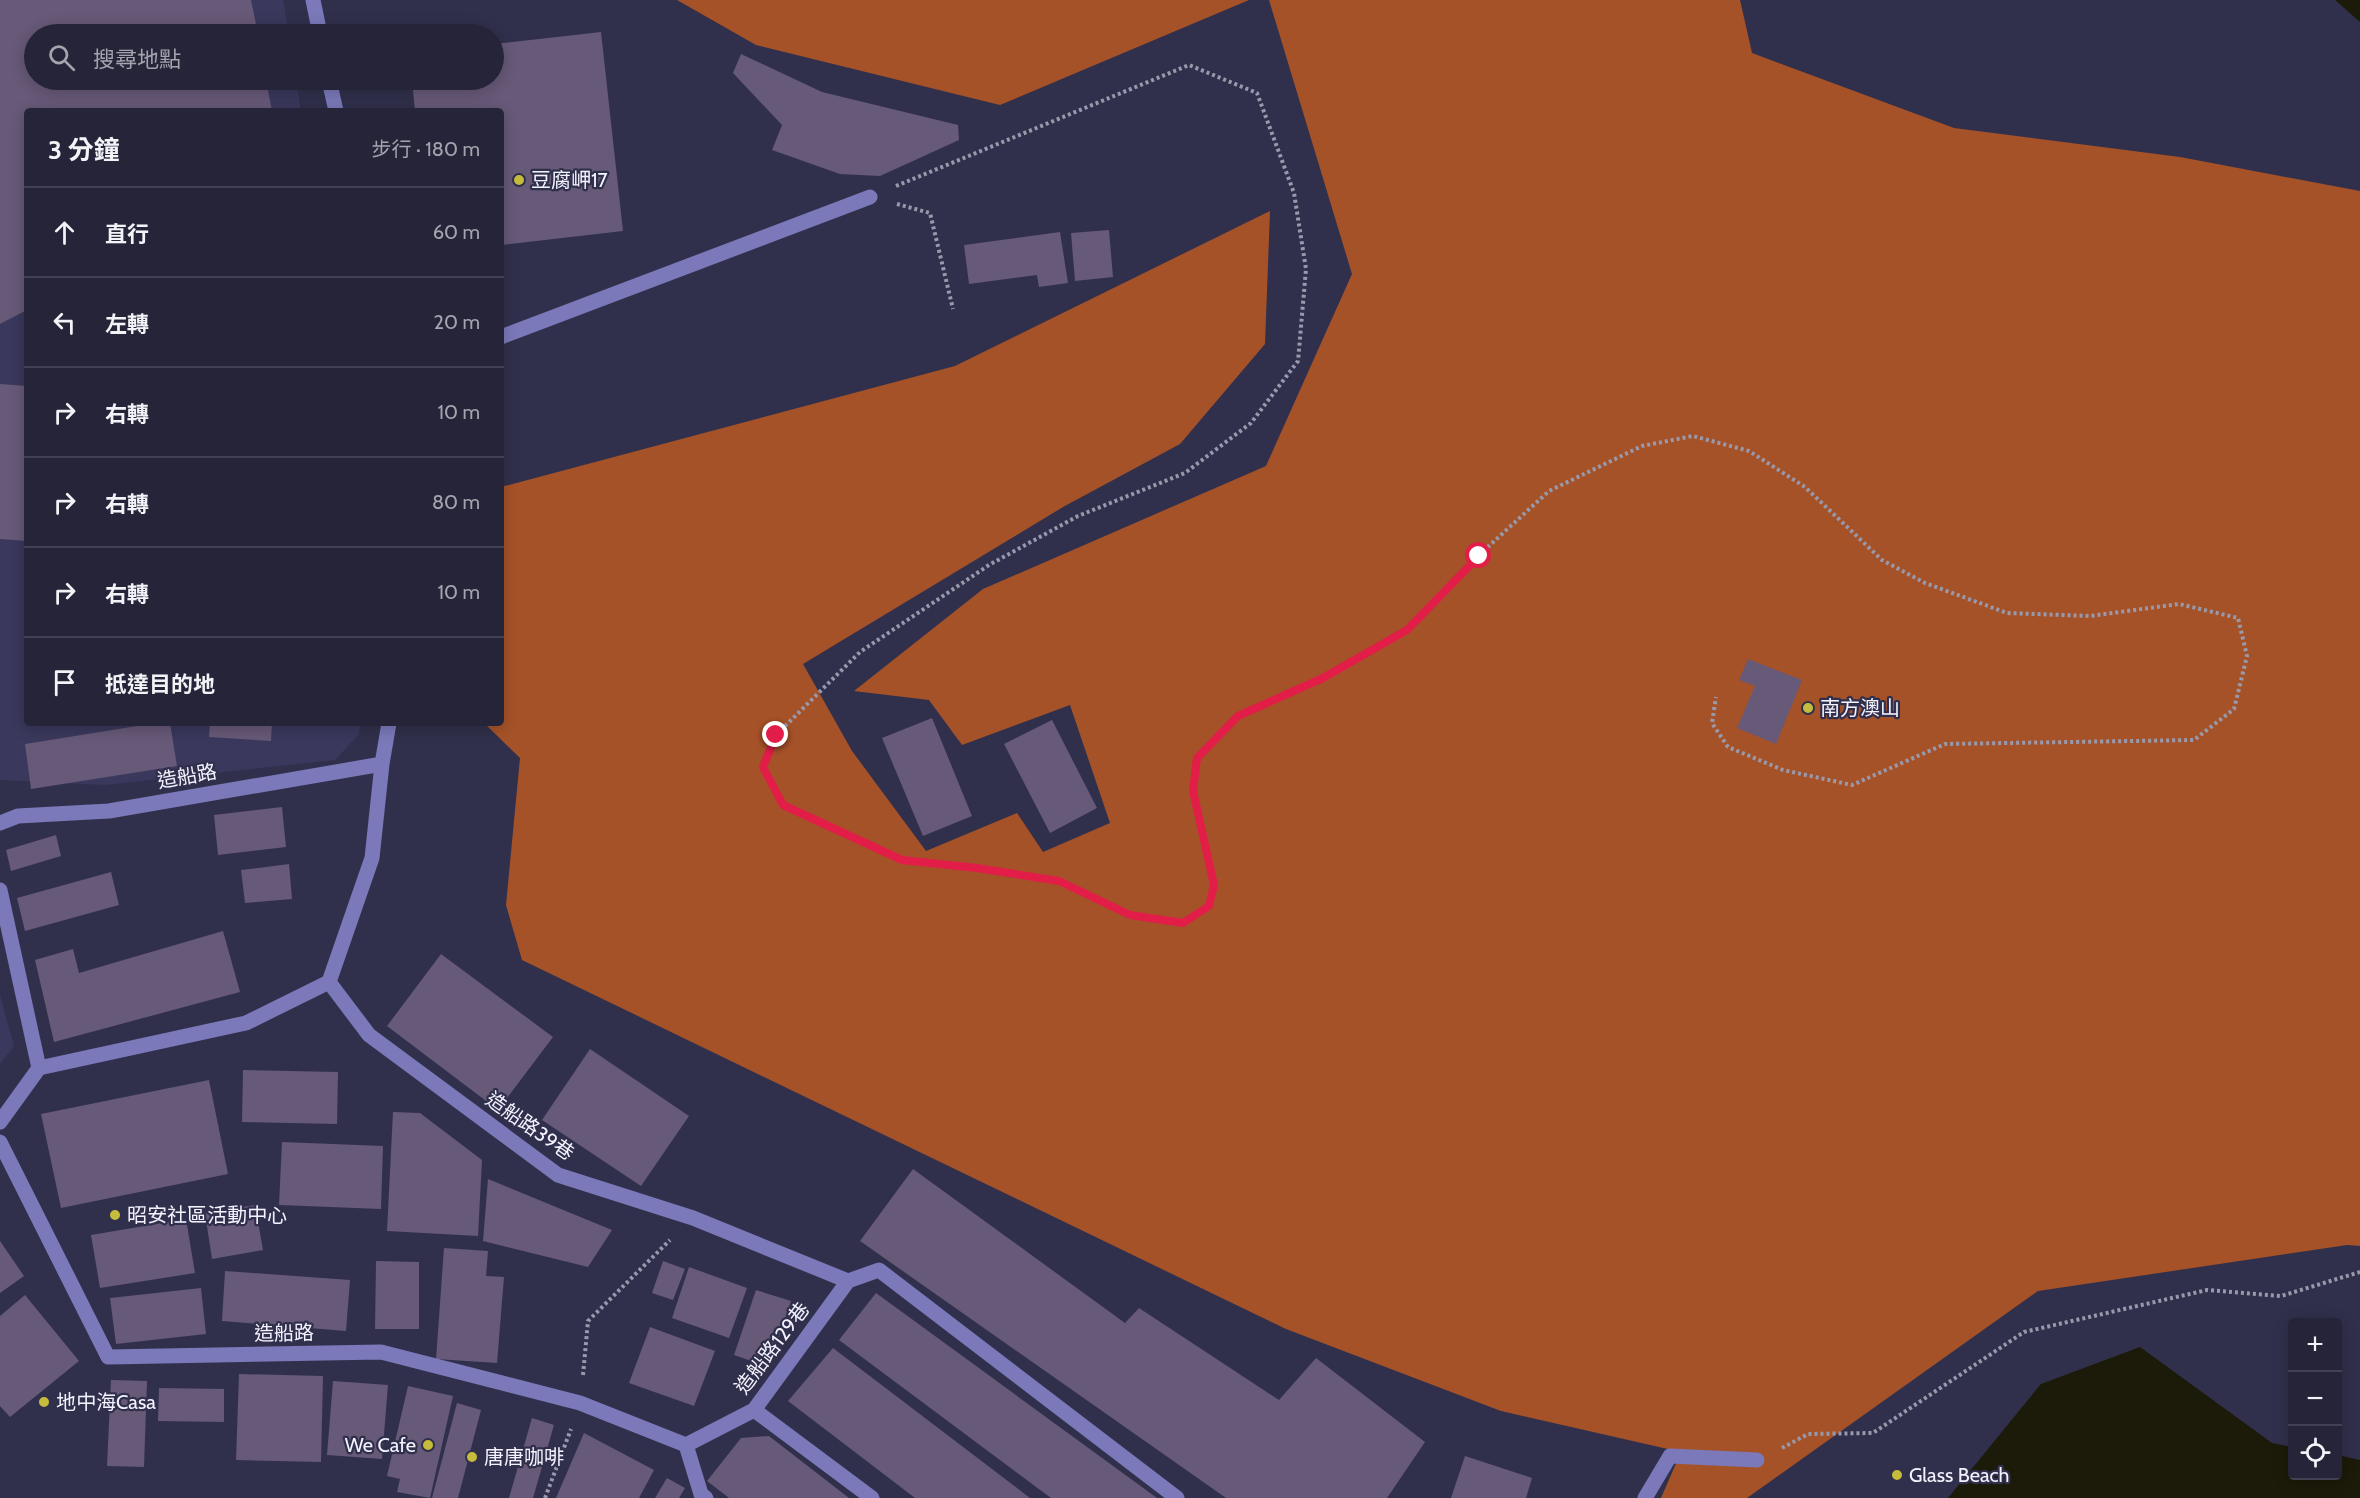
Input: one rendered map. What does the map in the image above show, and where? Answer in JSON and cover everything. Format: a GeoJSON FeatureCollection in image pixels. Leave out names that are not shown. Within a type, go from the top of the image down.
{"type":"FeatureCollection","features":[{"type":"Feature","properties":{"kind":"street"},"geometry":{"type":"LineString","coordinates":[[313,0],[318,24]]}},
{"type":"Feature","properties":{"kind":"street"},"geometry":{"type":"LineString","coordinates":[[332,90],[335,108]]}},
{"type":"Feature","properties":{"kind":"street"},"geometry":{"type":"LineString","coordinates":[[504,336],[870,197]]}},
{"type":"Feature","properties":{"kind":"street"},"geometry":{"type":"LineString","coordinates":[[0,1122],[39,1068],[246,1023],[329,982],[372,858],[388,726]]}},
{"type":"Feature","properties":{"kind":"street","name":"造船路"},"geometry":{"type":"LineString","coordinates":[[0,823],[18,816],[109,811],[382,764]]}},
{"type":"Feature","properties":{"kind":"street"},"geometry":{"type":"LineString","coordinates":[[0,890],[39,1068]]}},
{"type":"Feature","properties":{"kind":"street","name":"造船路39巷"},"geometry":{"type":"LineString","coordinates":[[329,982],[369,1035],[558,1175],[693,1218],[848,1281]]}},
{"type":"Feature","properties":{"kind":"street","name":"造船路"},"geometry":{"type":"LineString","coordinates":[[0,1142],[108,1357],[381,1352],[580,1403],[687,1445]]}},
{"type":"Feature","properties":{"kind":"street"},"geometry":{"type":"LineString","coordinates":[[848,1281],[879,1270],[1177,1498]]}},
{"type":"Feature","properties":{"kind":"street","name":"造船路129巷"},"geometry":{"type":"LineString","coordinates":[[687,1445],[754,1410],[848,1281]]}},
{"type":"Feature","properties":{"kind":"street"},"geometry":{"type":"LineString","coordinates":[[754,1410],[872,1498]]}},
{"type":"Feature","properties":{"kind":"street"},"geometry":{"type":"LineString","coordinates":[[687,1445],[701,1494],[706,1498]]}},
{"type":"Feature","properties":{"kind":"street"},"geometry":{"type":"LineString","coordinates":[[1645,1498],[1670,1456],[1757,1460]]}},
{"type":"Feature","properties":{"kind":"path"},"geometry":{"type":"LineString","coordinates":[[870,197],[1189,65],[1257,93],[1290,182],[1294,193],[1306,269],[1298,361],[1251,423],[1185,473],[1068,521],[989,565],[860,652],[776,735],[763,767],[783,805],[902,860],[977,868],[1059,881],[1130,915],[1183,923],[1209,906],[1214,885],[1193,791],[1197,758],[1238,716],[1323,678],[1407,630],[1479,556],[1549,491],[1642,446],[1693,436],[1749,451],[1805,487],[1882,560],[1925,583],[2007,613],[2090,616],[2179,604],[2238,618],[2247,656],[2234,709],[2194,740],[1945,744],[1852,785],[1783,770],[1728,747],[1712,723],[1716,697]]}},
{"type":"Feature","properties":{"kind":"path"},"geometry":{"type":"LineString","coordinates":[[870,197],[930,213],[953,309]]}},
{"type":"Feature","properties":{"kind":"path"},"geometry":{"type":"LineString","coordinates":[[544,1498],[580,1403],[588,1321],[693,1218]]}},
{"type":"Feature","properties":{"kind":"path"},"geometry":{"type":"LineString","coordinates":[[1757,1460],[1808,1434],[1873,1433],[2024,1332],[2207,1290],[2281,1296],[2360,1272]]}},
{"type":"Feature","properties":{"kind":"shaded area"},"geometry":{"type":"Polygon","coordinates":[[[0,0],[283,0],[287,24],[24,24],[24,90],[298,90],[301,108],[24,108],[24,726],[360,726],[359,734],[335,760],[105,785],[0,780],[0,0]]]}},
{"type":"Feature","properties":{"kind":"shaded area"},"geometry":{"type":"Polygon","coordinates":[[[677,0],[1249,0],[1000,105],[756,45],[677,0]]]}},
{"type":"Feature","properties":{"kind":"shaded area"},"geometry":{"type":"Polygon","coordinates":[[[1269,0],[1740,0],[1752,53],[1954,128],[2180,157],[2360,191],[2360,1246],[2347,1245],[2038,1291],[1747,1498],[1661,1498],[1681,1452],[1501,1411],[1286,1329],[522,960],[506,905],[520,758],[487,726],[504,726],[504,486],[955,366],[1270,211],[1265,344],[1180,444],[1063,507],[803,664],[852,751],[926,851],[1017,813],[1043,852],[1110,823],[1070,705],[962,745],[929,700],[854,691],[983,589],[1266,466],[1352,274],[1269,0]]]}},
{"type":"Feature","properties":{"kind":"shaded area"},"geometry":{"type":"Polygon","coordinates":[[[2335,0],[2360,0],[2360,22],[2335,0]]]}},
{"type":"Feature","properties":{"kind":"shaded area"},"geometry":{"type":"Polygon","coordinates":[[[0,995],[14,1046],[0,1064],[0,995]]]}},
{"type":"Feature","properties":{"kind":"shaded area"},"geometry":{"type":"Polygon","coordinates":[[[2140,1347],[2272,1443],[2288,1446],[2288,1480],[2342,1480],[2342,1456],[2360,1460],[2360,1498],[1948,1498],[2041,1384],[2140,1347]]]}},
{"type":"Feature","properties":{"kind":"building"},"geometry":{"type":"Polygon","coordinates":[[[0,0],[251,0],[256,24],[24,24],[24,90],[268,90],[271,108],[24,108],[24,312],[0,324],[0,0]]]}},
{"type":"Feature","properties":{"kind":"building"},"geometry":{"type":"Polygon","coordinates":[[[601,32],[623,231],[504,245],[504,108],[415,108],[413,90],[504,90],[504,43],[601,32]]]}},
{"type":"Feature","properties":{"kind":"building"},"geometry":{"type":"Polygon","coordinates":[[[741,54],[822,92],[958,125],[959,140],[880,176],[840,174],[772,150],[782,125],[733,73],[741,54]]]}},
{"type":"Feature","properties":{"kind":"building"},"geometry":{"type":"Polygon","coordinates":[[[1109,230],[1113,277],[1075,281],[1071,233],[1109,230]]]}},
{"type":"Feature","properties":{"kind":"building"},"geometry":{"type":"Polygon","coordinates":[[[1060,232],[1068,283],[1039,287],[1037,275],[969,284],[964,245],[1060,232]]]}},
{"type":"Feature","properties":{"kind":"building"},"geometry":{"type":"Polygon","coordinates":[[[0,384],[24,386],[24,541],[0,539],[0,384]]]}},
{"type":"Feature","properties":{"kind":"building"},"geometry":{"type":"Polygon","coordinates":[[[1748,659],[1802,680],[1776,744],[1737,728],[1755,686],[1739,680],[1748,659]]]}},
{"type":"Feature","properties":{"kind":"building"},"geometry":{"type":"Polygon","coordinates":[[[932,718],[972,816],[923,836],[882,738],[932,718]]]}},
{"type":"Feature","properties":{"kind":"building"},"geometry":{"type":"Polygon","coordinates":[[[1052,720],[1097,808],[1050,833],[1004,744],[1052,720]]]}},
{"type":"Feature","properties":{"kind":"building"},"geometry":{"type":"Polygon","coordinates":[[[137,726],[170,726],[177,766],[31,789],[25,744],[137,726]]]}},
{"type":"Feature","properties":{"kind":"building"},"geometry":{"type":"Polygon","coordinates":[[[210,726],[272,726],[271,741],[209,737],[210,726]]]}},
{"type":"Feature","properties":{"kind":"building"},"geometry":{"type":"Polygon","coordinates":[[[282,807],[286,847],[218,855],[214,815],[282,807]]]}},
{"type":"Feature","properties":{"kind":"building"},"geometry":{"type":"Polygon","coordinates":[[[56,835],[61,856],[11,871],[6,850],[56,835]]]}},
{"type":"Feature","properties":{"kind":"building"},"geometry":{"type":"Polygon","coordinates":[[[289,864],[292,899],[245,903],[241,870],[289,864]]]}},
{"type":"Feature","properties":{"kind":"building"},"geometry":{"type":"Polygon","coordinates":[[[111,872],[119,905],[25,931],[17,898],[111,872]]]}},
{"type":"Feature","properties":{"kind":"building"},"geometry":{"type":"Polygon","coordinates":[[[223,931],[240,992],[54,1042],[35,960],[73,949],[79,973],[223,931]]]}},
{"type":"Feature","properties":{"kind":"building"},"geometry":{"type":"Polygon","coordinates":[[[441,954],[553,1037],[498,1110],[387,1026],[441,954]]]}},
{"type":"Feature","properties":{"kind":"building"},"geometry":{"type":"Polygon","coordinates":[[[590,1049],[689,1116],[641,1186],[542,1120],[590,1049]]]}},
{"type":"Feature","properties":{"kind":"building"},"geometry":{"type":"Polygon","coordinates":[[[243,1070],[338,1072],[337,1124],[242,1122],[243,1070]]]}},
{"type":"Feature","properties":{"kind":"building"},"geometry":{"type":"Polygon","coordinates":[[[209,1080],[228,1174],[61,1208],[41,1114],[209,1080]]]}},
{"type":"Feature","properties":{"kind":"building"},"geometry":{"type":"Polygon","coordinates":[[[393,1112],[420,1113],[482,1160],[478,1236],[387,1231],[393,1112]]]}},
{"type":"Feature","properties":{"kind":"building"},"geometry":{"type":"Polygon","coordinates":[[[282,1142],[383,1146],[381,1209],[279,1205],[282,1142]]]}},
{"type":"Feature","properties":{"kind":"building"},"geometry":{"type":"Polygon","coordinates":[[[913,1169],[1125,1323],[1139,1308],[1279,1400],[1316,1358],[1425,1442],[1387,1498],[1226,1498],[860,1241],[913,1169]]]}},
{"type":"Feature","properties":{"kind":"building"},"geometry":{"type":"Polygon","coordinates":[[[488,1179],[612,1230],[588,1267],[483,1241],[488,1179]]]}},
{"type":"Feature","properties":{"kind":"building"},"geometry":{"type":"Polygon","coordinates":[[[255,1205],[263,1250],[212,1259],[205,1213],[255,1205]]]}},
{"type":"Feature","properties":{"kind":"building"},"geometry":{"type":"Polygon","coordinates":[[[186,1219],[195,1273],[100,1288],[91,1235],[186,1219]]]}},
{"type":"Feature","properties":{"kind":"building"},"geometry":{"type":"Polygon","coordinates":[[[0,1241],[24,1276],[0,1293],[0,1241]]]}},
{"type":"Feature","properties":{"kind":"building"},"geometry":{"type":"Polygon","coordinates":[[[444,1248],[488,1251],[486,1276],[504,1277],[497,1363],[436,1359],[444,1248]]]}},
{"type":"Feature","properties":{"kind":"building"},"geometry":{"type":"Polygon","coordinates":[[[376,1261],[419,1262],[419,1329],[375,1329],[376,1261]]]}},
{"type":"Feature","properties":{"kind":"building"},"geometry":{"type":"Polygon","coordinates":[[[663,1261],[685,1269],[673,1300],[652,1293],[663,1261]]]}},
{"type":"Feature","properties":{"kind":"building"},"geometry":{"type":"Polygon","coordinates":[[[689,1267],[747,1288],[729,1338],[672,1318],[689,1267]]]}},
{"type":"Feature","properties":{"kind":"building"},"geometry":{"type":"Polygon","coordinates":[[[225,1271],[350,1280],[346,1331],[222,1321],[225,1271]]]}},
{"type":"Feature","properties":{"kind":"building"},"geometry":{"type":"Polygon","coordinates":[[[201,1288],[206,1334],[116,1344],[110,1298],[201,1288]]]}},
{"type":"Feature","properties":{"kind":"building"},"geometry":{"type":"Polygon","coordinates":[[[756,1290],[791,1301],[769,1367],[734,1355],[756,1290]]]}},
{"type":"Feature","properties":{"kind":"building"},"geometry":{"type":"Polygon","coordinates":[[[876,1293],[1157,1498],[1051,1498],[839,1340],[876,1293]]]}},
{"type":"Feature","properties":{"kind":"building"},"geometry":{"type":"Polygon","coordinates":[[[25,1295],[79,1361],[10,1417],[0,1406],[0,1316],[25,1295]]]}},
{"type":"Feature","properties":{"kind":"building"},"geometry":{"type":"Polygon","coordinates":[[[650,1327],[715,1351],[694,1406],[629,1383],[650,1327]]]}},
{"type":"Feature","properties":{"kind":"building"},"geometry":{"type":"Polygon","coordinates":[[[833,1348],[1030,1498],[915,1498],[788,1401],[833,1348]]]}},
{"type":"Feature","properties":{"kind":"building"},"geometry":{"type":"Polygon","coordinates":[[[239,1374],[323,1376],[321,1462],[236,1460],[239,1374]]]}},
{"type":"Feature","properties":{"kind":"building"},"geometry":{"type":"Polygon","coordinates":[[[111,1380],[147,1381],[144,1467],[107,1466],[111,1380]]]}},
{"type":"Feature","properties":{"kind":"building"},"geometry":{"type":"Polygon","coordinates":[[[333,1381],[388,1385],[382,1459],[327,1455],[333,1381]]]}},
{"type":"Feature","properties":{"kind":"building"},"geometry":{"type":"Polygon","coordinates":[[[408,1386],[453,1396],[430,1498],[397,1492],[400,1479],[387,1476],[408,1386]]]}},
{"type":"Feature","properties":{"kind":"building"},"geometry":{"type":"Polygon","coordinates":[[[159,1388],[224,1389],[224,1422],[158,1421],[159,1388]]]}},
{"type":"Feature","properties":{"kind":"building"},"geometry":{"type":"Polygon","coordinates":[[[457,1403],[481,1410],[458,1498],[432,1498],[457,1403]]]}},
{"type":"Feature","properties":{"kind":"building"},"geometry":{"type":"Polygon","coordinates":[[[532,1418],[554,1425],[533,1498],[509,1498],[532,1418]]]}},
{"type":"Feature","properties":{"kind":"building"},"geometry":{"type":"Polygon","coordinates":[[[584,1433],[654,1470],[639,1498],[556,1498],[584,1433]]]}},
{"type":"Feature","properties":{"kind":"building"},"geometry":{"type":"Polygon","coordinates":[[[769,1436],[849,1498],[729,1498],[707,1481],[741,1438],[769,1436]]]}},
{"type":"Feature","properties":{"kind":"building"},"geometry":{"type":"Polygon","coordinates":[[[1465,1456],[1532,1478],[1526,1498],[1451,1498],[1465,1456]]]}},
{"type":"Feature","properties":{"kind":"building"},"geometry":{"type":"Polygon","coordinates":[[[667,1478],[685,1488],[679,1498],[655,1498],[667,1478]]]}},
{"type":"Feature","properties":{"kind":"place","name":"豆腐岬17"},"geometry":{"type":"Point","coordinates":[519,180]}},
{"type":"Feature","properties":{"kind":"place","name":"南方澳山"},"geometry":{"type":"Point","coordinates":[1808,708]}},
{"type":"Feature","properties":{"kind":"place","name":"昭安社區活動中心"},"geometry":{"type":"Point","coordinates":[115,1215]}},
{"type":"Feature","properties":{"kind":"place","name":"地中海Casa"},"geometry":{"type":"Point","coordinates":[44,1402]}},
{"type":"Feature","properties":{"kind":"place","name":"We Cafe"},"geometry":{"type":"Point","coordinates":[428,1445]}},
{"type":"Feature","properties":{"kind":"place","name":"唐唐咖啡"},"geometry":{"type":"Point","coordinates":[472,1457]}},
{"type":"Feature","properties":{"kind":"place","name":"Glass Beach"},"geometry":{"type":"Point","coordinates":[1897,1475]}},
{"type":"Feature","properties":{"kind":"route"},"geometry":{"type":"LineString","coordinates":[[776,735],[763,767],[783,805],[902,860],[977,868],[1059,881],[1130,915],[1183,923],[1209,906],[1214,885],[1193,791],[1197,758],[1238,716],[1323,678],[1407,630],[1479,556]]}}]}
